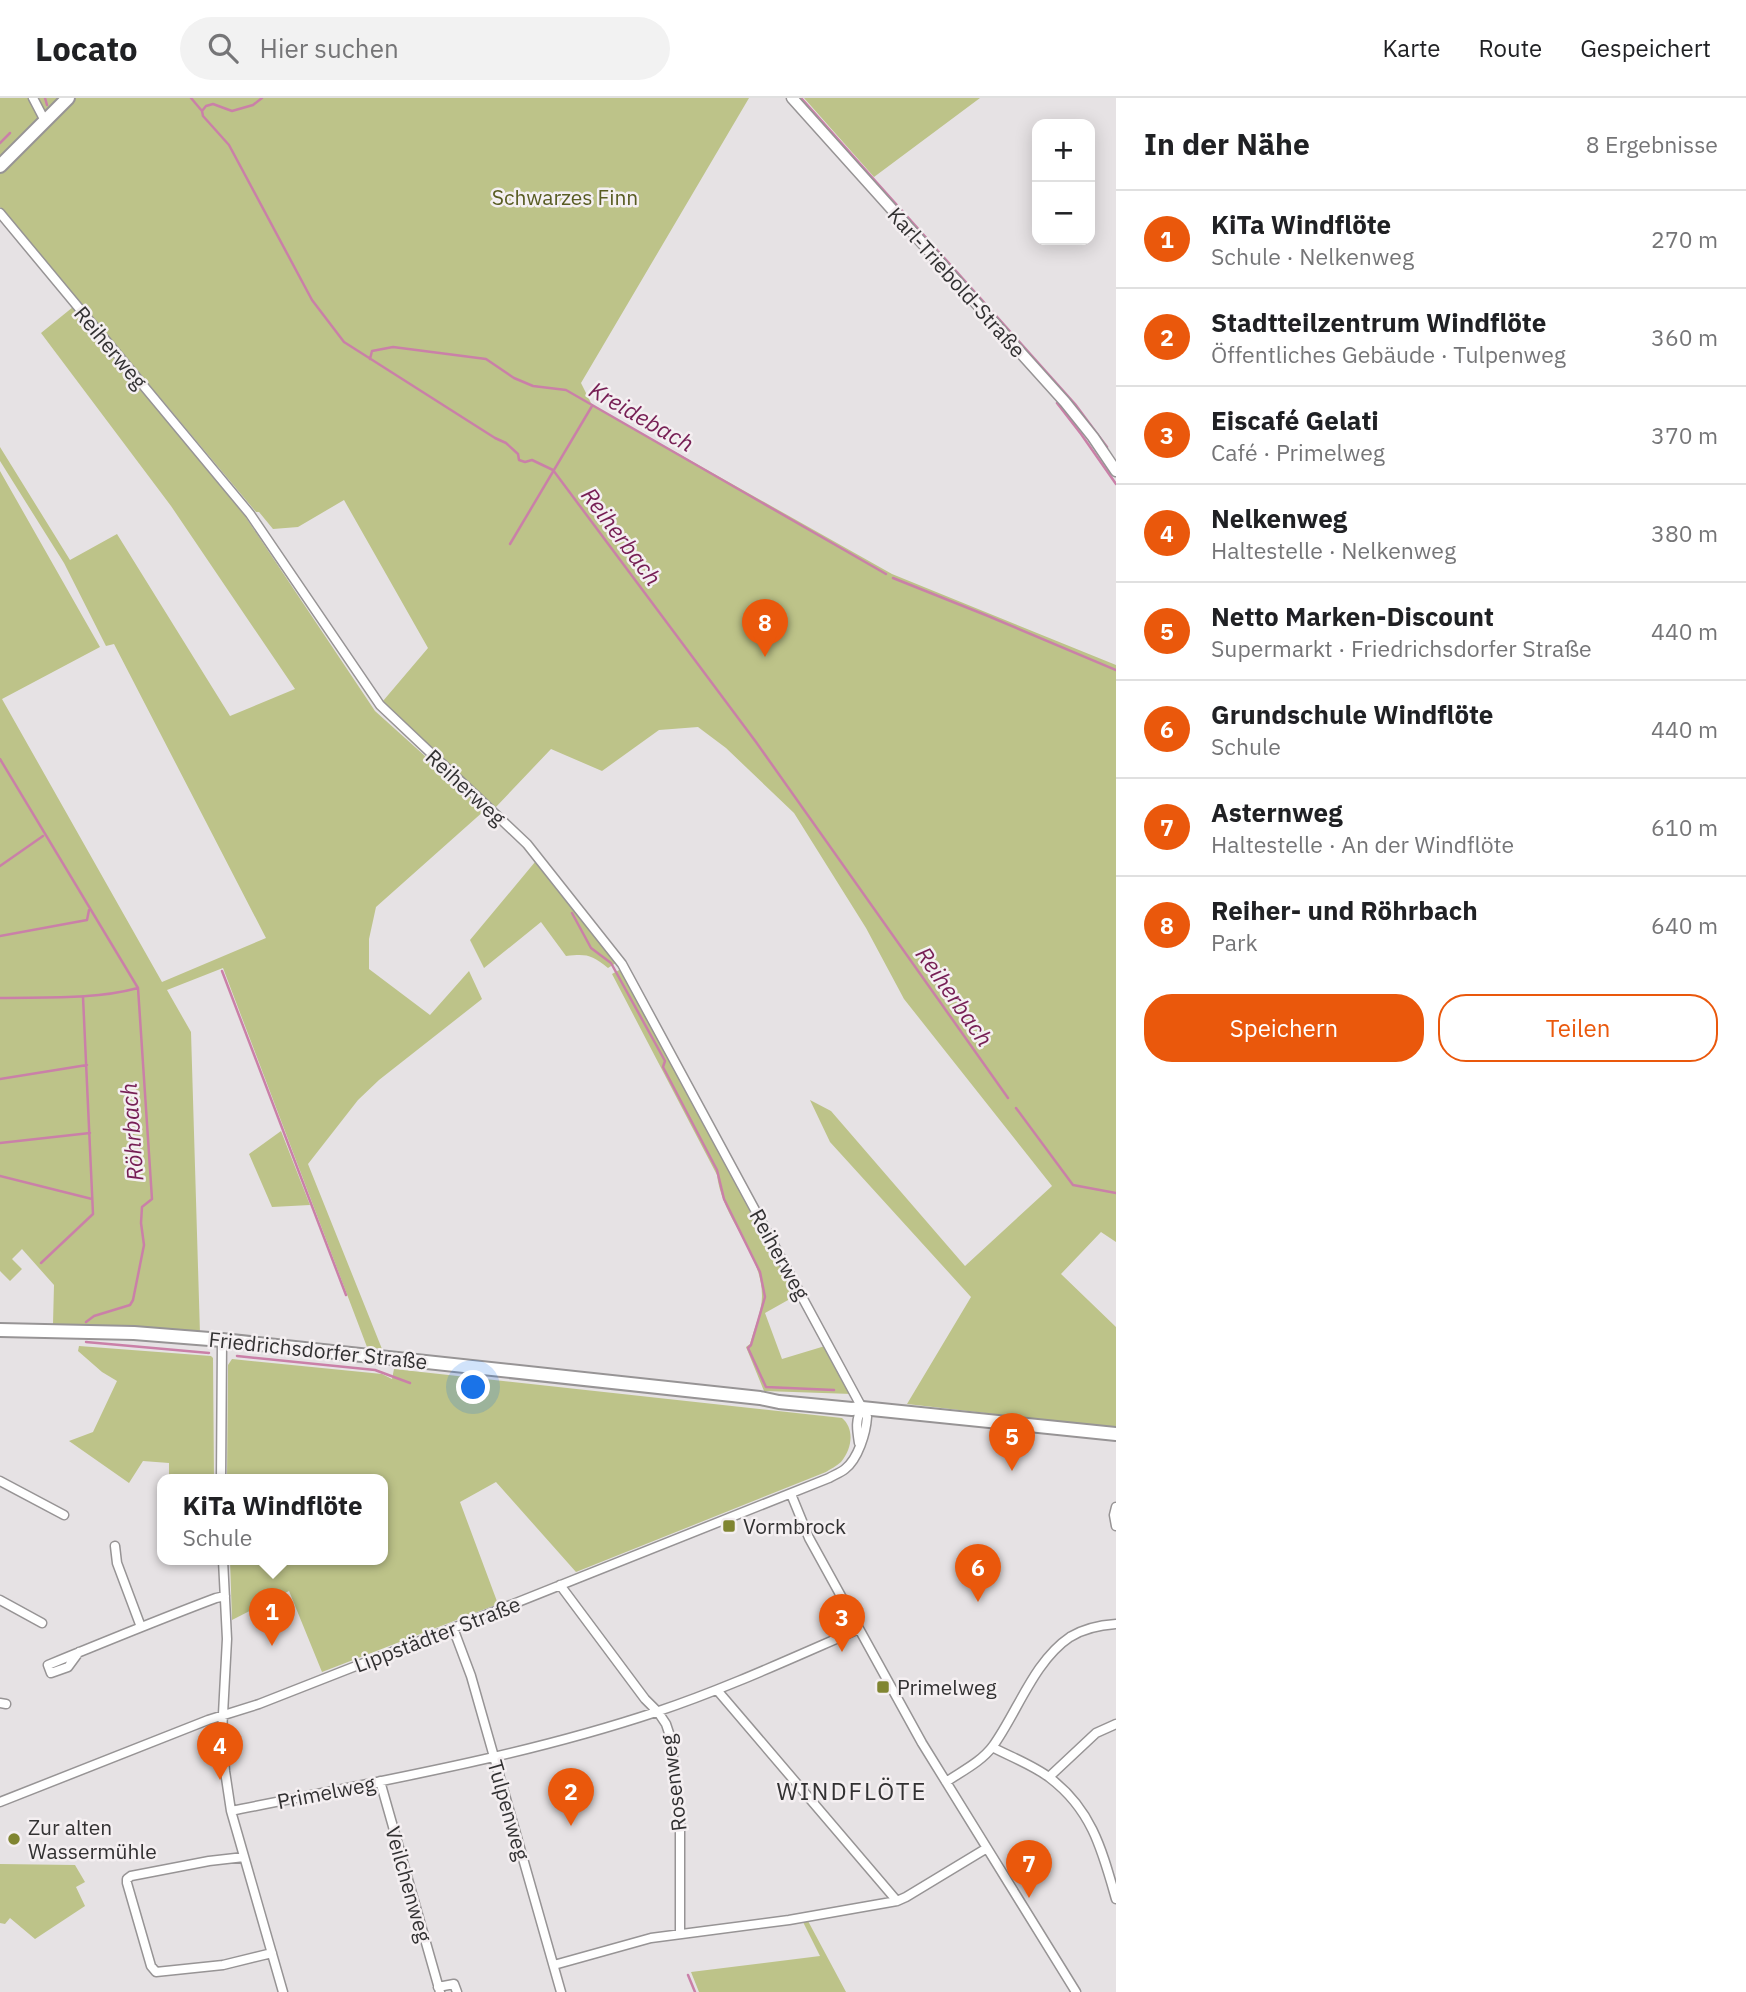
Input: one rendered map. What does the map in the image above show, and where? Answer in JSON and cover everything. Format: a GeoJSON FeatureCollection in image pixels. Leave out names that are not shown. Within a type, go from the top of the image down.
{"type":"FeatureCollection","features":[{"type":"Feature","properties":{"kind":"main road"},"geometry":{"type":"LineString","coordinates":[[0,166],[68,98]]}},
{"type":"Feature","properties":{"kind":"main road","name":"Friedrichsdorfer Straße"},"geometry":{"type":"LineString","coordinates":[[0,1330],[134,1333],[222,1340],[779,1402],[1116,1434]]}},
{"type":"Feature","properties":{"kind":"street"},"geometry":{"type":"LineString","coordinates":[[33,98],[45,121]]}},
{"type":"Feature","properties":{"kind":"street","name":"Karl-Triebold-Straße"},"geometry":{"type":"LineString","coordinates":[[792,98],[1065,402],[1116,471]]}},
{"type":"Feature","properties":{"kind":"street","name":"Reiherweg"},"geometry":{"type":"LineString","coordinates":[[0,213],[250,513],[380,705],[527,844],[622,964],[862,1408]]}},
{"type":"Feature","properties":{"kind":"street"},"geometry":{"type":"LineString","coordinates":[[221,1474],[222,1340]]}},
{"type":"Feature","properties":{"kind":"street","name":"Lippstädter Straße"},"geometry":{"type":"LineString","coordinates":[[0,1802],[453,1629],[829,1478],[852,1462],[859,1446],[856,1423],[862,1408]]}},
{"type":"Feature","properties":{"kind":"street"},"geometry":{"type":"LineString","coordinates":[[0,1481],[64,1515]]}},
{"type":"Feature","properties":{"kind":"street"},"geometry":{"type":"LineString","coordinates":[[791,1494],[809,1538],[946,1782],[1076,1992]]}},
{"type":"Feature","properties":{"kind":"street"},"geometry":{"type":"LineString","coordinates":[[1116,1507],[1116,1526]]}},
{"type":"Feature","properties":{"kind":"street"},"geometry":{"type":"LineString","coordinates":[[115,1546],[120,1573],[141,1627]]}},
{"type":"Feature","properties":{"kind":"street"},"geometry":{"type":"LineString","coordinates":[[223,1565],[227,1639],[223,1759],[231,1811],[284,1992]]}},
{"type":"Feature","properties":{"kind":"street","name":"Rosenweg"},"geometry":{"type":"LineString","coordinates":[[560,1586],[645,1699],[658,1712],[671,1738],[680,1821],[680,1934]]}},
{"type":"Feature","properties":{"kind":"street"},"geometry":{"type":"LineString","coordinates":[[79,1652],[225,1596]]}},
{"type":"Feature","properties":{"kind":"street"},"geometry":{"type":"LineString","coordinates":[[0,1600],[42,1623]]}},
{"type":"Feature","properties":{"kind":"street"},"geometry":{"type":"LineString","coordinates":[[946,1782],[975,1763],[992,1747],[1041,1668],[1069,1637],[1103,1625],[1116,1624]]}},
{"type":"Feature","properties":{"kind":"street","name":"Tulpenweg"},"geometry":{"type":"LineString","coordinates":[[453,1629],[471,1676],[561,1992]]}},
{"type":"Feature","properties":{"kind":"street","name":"Primelweg"},"geometry":{"type":"LineString","coordinates":[[231,1811],[494,1758],[589,1733],[717,1690],[859,1629]]}},
{"type":"Feature","properties":{"kind":"street"},"geometry":{"type":"LineString","coordinates":[[717,1690],[897,1901]]}},
{"type":"Feature","properties":{"kind":"street"},"geometry":{"type":"LineString","coordinates":[[1049,1777],[1096,1733],[1116,1724]]}},
{"type":"Feature","properties":{"kind":"street"},"geometry":{"type":"LineString","coordinates":[[992,1747],[1049,1777],[1084,1813],[1102,1849],[1116,1899]]}},
{"type":"Feature","properties":{"kind":"street","name":"Veilchenweg"},"geometry":{"type":"LineString","coordinates":[[380,1781],[439,1990],[454,1984],[457,1992]]}},
{"type":"Feature","properties":{"kind":"street"},"geometry":{"type":"LineString","coordinates":[[554,1965],[642,1940],[789,1920],[897,1901],[987,1848]]}},
{"type":"Feature","properties":{"kind":"street"},"geometry":{"type":"LineString","coordinates":[[244,1857],[131,1876],[127,1883],[151,1966],[156,1972],[223,1965],[272,1953]]}},
{"type":"Feature","properties":{"kind":"green space","name":"Schwarzes Finn"},"geometry":{"type":"Polygon","coordinates":[[[0,98],[749,98],[581,383],[592,405],[892,574],[1116,665],[1116,1242],[1101,1232],[1061,1274],[1116,1327],[1116,1428],[907,1404],[971,1297],[830,1142],[810,1100],[831,1111],[965,1266],[1052,1186],[904,999],[866,928],[794,813],[726,748],[698,727],[659,730],[602,771],[551,749],[495,808],[383,701],[428,648],[344,500],[298,527],[273,529],[0,207],[0,98]]]}},
{"type":"Feature","properties":{"kind":"green space"},"geometry":{"type":"Polygon","coordinates":[[[804,98],[980,98],[874,177],[804,98]]]}},
{"type":"Feature","properties":{"kind":"green space"},"geometry":{"type":"Polygon","coordinates":[[[73,307],[245,516],[375,711],[485,810],[376,907],[369,939],[369,969],[430,1015],[469,971],[482,999],[379,1080],[358,1100],[308,1164],[382,1349],[367,1347],[223,968],[167,990],[191,1032],[200,1334],[135,1326],[53,1324],[54,1285],[22,1249],[12,1259],[22,1269],[10,1281],[0,1271],[0,471],[100,647],[2,699],[162,982],[266,938],[114,644],[106,646],[64,563],[0,461],[0,447],[70,560],[117,534],[230,716],[295,689],[171,506],[41,333],[73,307]]]}},
{"type":"Feature","properties":{"kind":"green space"},"geometry":{"type":"Polygon","coordinates":[[[535,862],[616,963],[608,968],[588,956],[566,956],[541,922],[484,968],[470,940],[535,862]]]}},
{"type":"Feature","properties":{"kind":"green space"},"geometry":{"type":"Polygon","coordinates":[[[621,969],[797,1295],[765,1313],[782,1359],[825,1346],[852,1394],[764,1391],[746,1347],[750,1344],[762,1302],[756,1265],[726,1206],[717,1175],[612,974],[621,969]]]}},
{"type":"Feature","properties":{"kind":"green space"},"geometry":{"type":"Polygon","coordinates":[[[281,1131],[310,1205],[272,1207],[249,1154],[281,1131]]]}},
{"type":"Feature","properties":{"kind":"green space"},"geometry":{"type":"Polygon","coordinates":[[[79,1346],[211,1356],[214,1474],[169,1474],[169,1463],[143,1461],[129,1483],[69,1441],[93,1432],[117,1381],[78,1351],[79,1346]]]}},
{"type":"Feature","properties":{"kind":"green space"},"geometry":{"type":"Polygon","coordinates":[[[232,1359],[382,1374],[392,1379],[394,1369],[842,1418],[849,1428],[850,1439],[848,1451],[841,1462],[826,1472],[576,1572],[496,1482],[460,1502],[498,1604],[322,1672],[289,1591],[232,1620],[230,1565],[388,1565],[388,1474],[227,1474],[228,1365],[232,1359]]]}},
{"type":"Feature","properties":{"kind":"green space"},"geometry":{"type":"Polygon","coordinates":[[[0,1864],[75,1865],[85,1882],[76,1887],[85,1906],[35,1939],[10,1918],[5,1924],[0,1923],[0,1864]]]}},
{"type":"Feature","properties":{"kind":"green space"},"geometry":{"type":"Polygon","coordinates":[[[808,1921],[846,1992],[699,1992],[691,1972],[820,1956],[803,1922],[808,1921]]]}},
{"type":"Feature","properties":{"kind":"waterway"},"geometry":{"type":"LineString","coordinates":[[45,98],[47,105]]}},
{"type":"Feature","properties":{"kind":"waterway","name":"Reiherbach"},"geometry":{"type":"LineString","coordinates":[[191,98],[229,145],[312,300],[344,342],[506,443],[518,454],[519,460],[532,460],[553,470],[756,742],[1008,1098]]}},
{"type":"Feature","properties":{"kind":"waterway","name":"Reiherbach"},"geometry":{"type":"LineString","coordinates":[[202,111],[213,104],[232,111],[253,105],[262,98]]}},
{"type":"Feature","properties":{"kind":"waterway"},"geometry":{"type":"LineString","coordinates":[[801,98],[1075,404],[1107,447]]}},
{"type":"Feature","properties":{"kind":"waterway","name":"Röhrbach"},"geometry":{"type":"LineString","coordinates":[[0,143],[10,133]]}},
{"type":"Feature","properties":{"kind":"waterway","name":"Kreidebach"},"geometry":{"type":"LineString","coordinates":[[370,359],[372,351],[393,347],[486,359],[514,378],[533,386],[566,390],[886,574]]}},
{"type":"Feature","properties":{"kind":"waterway"},"geometry":{"type":"LineString","coordinates":[[1057,403],[1116,484]]}},
{"type":"Feature","properties":{"kind":"waterway"},"geometry":{"type":"LineString","coordinates":[[510,544],[592,406]]}},
{"type":"Feature","properties":{"kind":"waterway","name":"Kreidebach"},"geometry":{"type":"LineString","coordinates":[[893,578],[1116,670]]}},
{"type":"Feature","properties":{"kind":"waterway","name":"Röhrbach"},"geometry":{"type":"LineString","coordinates":[[0,759],[138,988],[152,1199],[142,1207],[144,1245],[133,1300],[130,1305],[94,1316],[86,1322]]}},
{"type":"Feature","properties":{"kind":"waterway"},"geometry":{"type":"LineString","coordinates":[[0,866],[43,836]]}},
{"type":"Feature","properties":{"kind":"waterway"},"geometry":{"type":"LineString","coordinates":[[0,936],[87,920],[89,910]]}},
{"type":"Feature","properties":{"kind":"waterway"},"geometry":{"type":"LineString","coordinates":[[572,913],[591,948],[611,963],[665,1061],[663,1067],[717,1170],[724,1199],[760,1272],[765,1297],[748,1348],[766,1387],[834,1390]]}},
{"type":"Feature","properties":{"kind":"waterway"},"geometry":{"type":"LineString","coordinates":[[222,971],[346,1295]]}},
{"type":"Feature","properties":{"kind":"waterway"},"geometry":{"type":"LineString","coordinates":[[0,998],[87,996],[138,988]]}},
{"type":"Feature","properties":{"kind":"waterway"},"geometry":{"type":"LineString","coordinates":[[41,1263],[93,1214],[83,997]]}},
{"type":"Feature","properties":{"kind":"waterway"},"geometry":{"type":"LineString","coordinates":[[0,1079],[87,1065]]}},
{"type":"Feature","properties":{"kind":"waterway","name":"Reiherbach"},"geometry":{"type":"LineString","coordinates":[[1016,1108],[1073,1185],[1116,1193]]}},
{"type":"Feature","properties":{"kind":"waterway"},"geometry":{"type":"LineString","coordinates":[[0,1143],[90,1133]]}},
{"type":"Feature","properties":{"kind":"waterway"},"geometry":{"type":"LineString","coordinates":[[0,1176],[92,1199]]}},
{"type":"Feature","properties":{"kind":"waterway","name":"Röhrbach"},"geometry":{"type":"LineString","coordinates":[[86,1342],[209,1353]]}},
{"type":"Feature","properties":{"kind":"waterway","name":"Röhrbach"},"geometry":{"type":"LineString","coordinates":[[237,1356],[375,1370],[410,1383]]}},
{"type":"Feature","properties":{"kind":"waterway","name":"Röhrbach"},"geometry":{"type":"LineString","coordinates":[[688,1975],[695,1992]]}},
{"type":"Feature","properties":{"kind":"place","name":"Reiher- und Röhrbach"},"geometry":{"type":"Point","coordinates":[765,657]}},
{"type":"Feature","properties":{"kind":"place","name":"Netto Marken-Discount"},"geometry":{"type":"Point","coordinates":[1012,1471]}},
{"type":"Feature","properties":{"kind":"place","name":"Vormbrock"},"geometry":{"type":"Point","coordinates":[729,1526]}},
{"type":"Feature","properties":{"kind":"place","name":"Grundschule Windflöte"},"geometry":{"type":"Point","coordinates":[978,1602]}},
{"type":"Feature","properties":{"kind":"place","name":"KiTa Windflöte"},"geometry":{"type":"Point","coordinates":[272,1646]}},
{"type":"Feature","properties":{"kind":"place","name":"Eiscafé Gelati"},"geometry":{"type":"Point","coordinates":[842,1652]}},
{"type":"Feature","properties":{"kind":"place","name":"Primelweg"},"geometry":{"type":"Point","coordinates":[883,1687]}},
{"type":"Feature","properties":{"kind":"place","name":"Nelkenweg"},"geometry":{"type":"Point","coordinates":[220,1780]}},
{"type":"Feature","properties":{"kind":"place","name":"Stadtteilzentrum Windflöte"},"geometry":{"type":"Point","coordinates":[571,1826]}},
{"type":"Feature","properties":{"kind":"place","name":"Zur alten Wassermühle"},"geometry":{"type":"Point","coordinates":[14,1839]}},
{"type":"Feature","properties":{"kind":"place","name":"Asternweg"},"geometry":{"type":"Point","coordinates":[1029,1898]}},
{"type":"Feature","properties":{"kind":"district","name":"WINDFLÖTE"},"geometry":{"type":"Point","coordinates":[852,1791]}}]}
